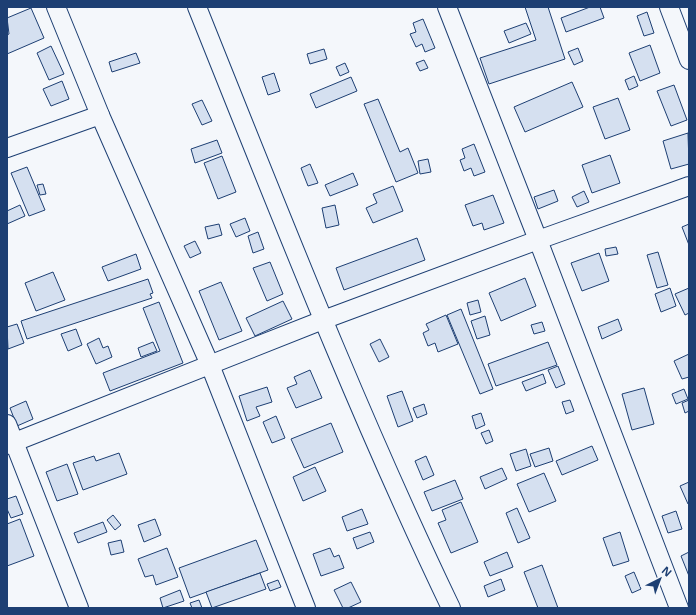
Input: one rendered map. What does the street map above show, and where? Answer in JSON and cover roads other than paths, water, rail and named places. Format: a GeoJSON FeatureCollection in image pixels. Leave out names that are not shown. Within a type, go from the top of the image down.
{"type":"FeatureCollection","features":[{"type":"Feature","properties":{"kind":"street"},"geometry":{"type":"LineString","coordinates":[[56,7],[100,115],[210,365],[306,608]]}},
{"type":"Feature","properties":{"kind":"street"},"geometry":{"type":"LineString","coordinates":[[197,7],[324,320],[408,518],[451,608]]}},
{"type":"Feature","properties":{"kind":"street"},"geometry":{"type":"LineString","coordinates":[[447,7],[680,608]]}},
{"type":"Feature","properties":{"kind":"street"},"geometry":{"type":"LineString","coordinates":[[669,7],[689,60]]}},
{"type":"Feature","properties":{"kind":"street"},"geometry":{"type":"LineString","coordinates":[[7,148],[100,115]]}},
{"type":"Feature","properties":{"kind":"street"},"geometry":{"type":"LineString","coordinates":[[11,444],[324,320],[538,240],[689,186]]}},
{"type":"Feature","properties":{"kind":"street"},"geometry":{"type":"LineString","coordinates":[[7,424],[11,444],[79,608]]}}]}
